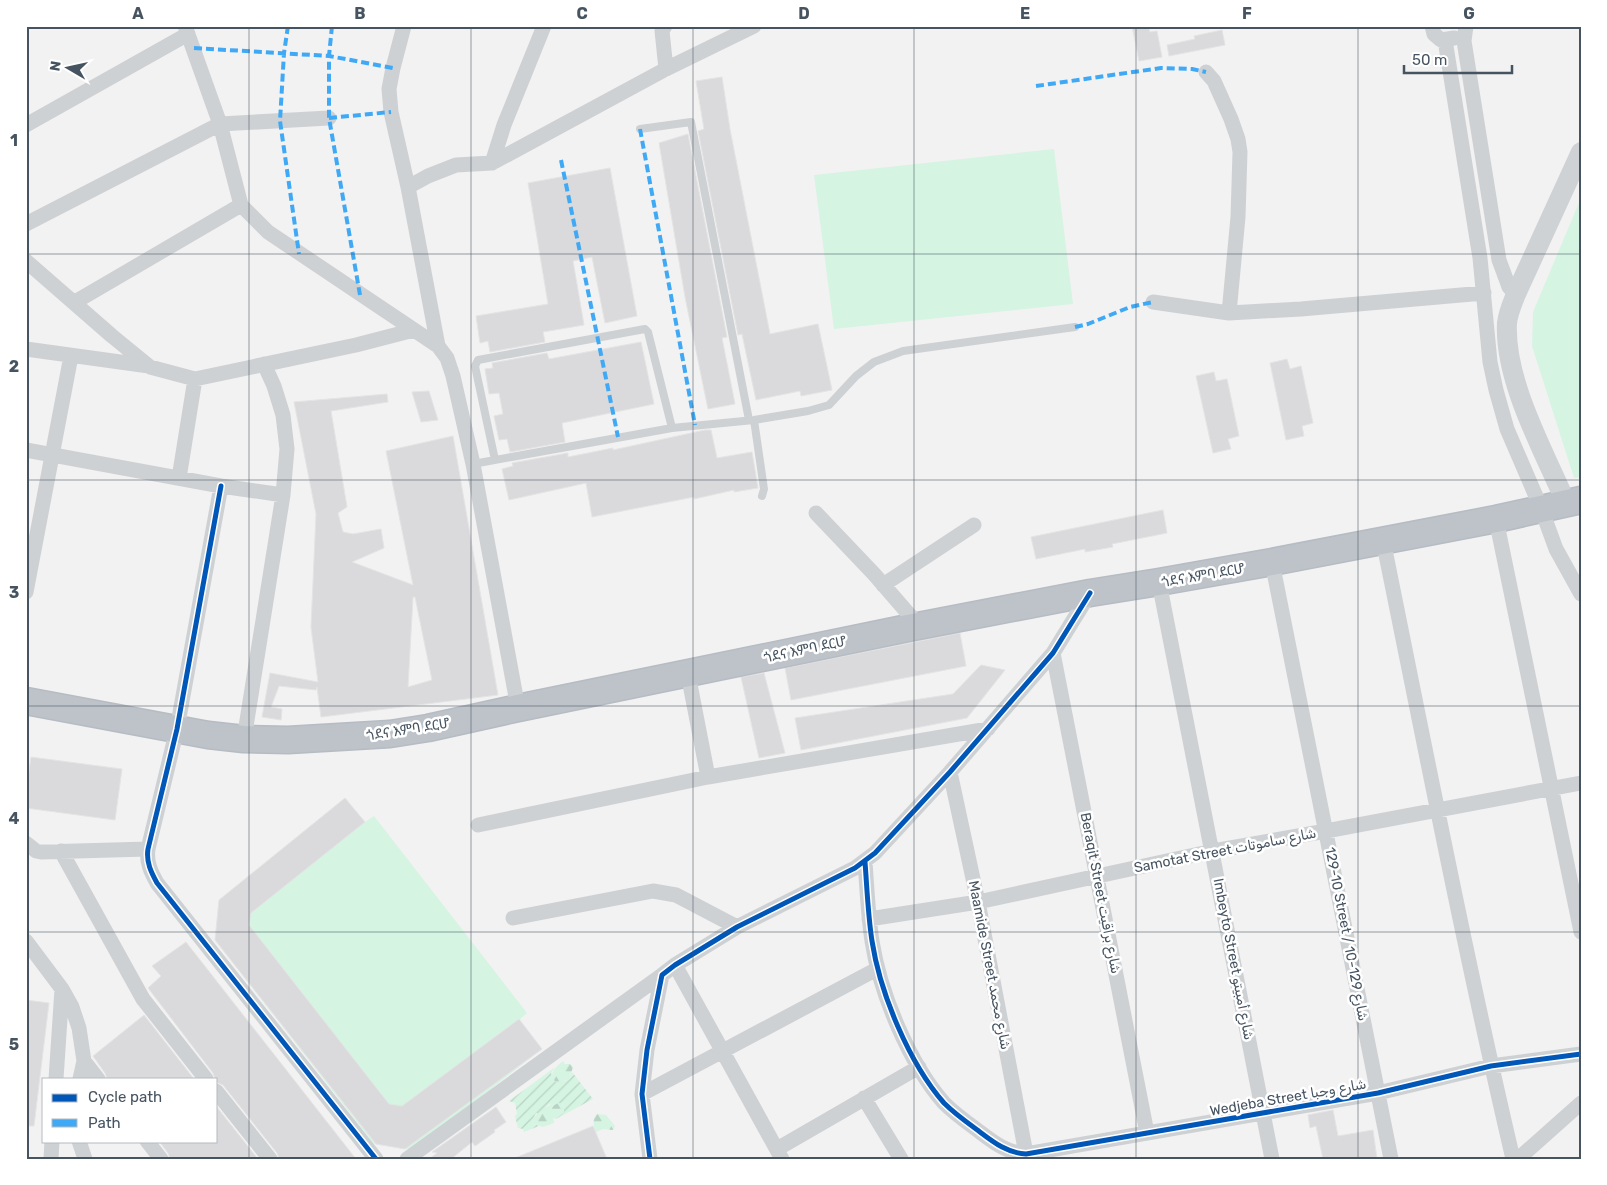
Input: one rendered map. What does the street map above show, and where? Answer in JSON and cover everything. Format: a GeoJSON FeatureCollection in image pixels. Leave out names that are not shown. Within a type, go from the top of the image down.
{"type":"FeatureCollection","features":[{"type":"Feature","properties":{"kind":"highway","name":"ጎደና እምባ ደርሆ"},"geometry":{"type":"LineString","coordinates":[[26,701],[177,729],[244,739],[288,740],[390,734],[428,728],[919,626],[1090,593],[1272,562],[1496,520],[1563,504]]}},
{"type":"Feature","properties":{"kind":"street"},"geometry":{"type":"LineString","coordinates":[[404,26],[392,68],[389,89],[391,112],[408,187],[438,346]]}},
{"type":"Feature","properties":{"kind":"street"},"geometry":{"type":"LineString","coordinates":[[492,162],[504,125],[544,26]]}},
{"type":"Feature","properties":{"kind":"street"},"geometry":{"type":"LineString","coordinates":[[408,187],[428,176],[456,165],[492,162],[666,69],[754,26]]}},
{"type":"Feature","properties":{"kind":"street"},"geometry":{"type":"LineString","coordinates":[[1432,26],[1437,38],[1441,40],[1445,40],[1465,29]]}},
{"type":"Feature","properties":{"kind":"street"},"geometry":{"type":"LineString","coordinates":[[658,28],[666,69]]}},
{"type":"Feature","properties":{"kind":"street"},"geometry":{"type":"LineString","coordinates":[[1465,29],[1464,41],[1499,260],[1509,287],[1516,294]]}},
{"type":"Feature","properties":{"kind":"street"},"geometry":{"type":"LineString","coordinates":[[26,125],[187,30],[220,124],[241,205],[268,232],[438,346],[447,358],[454,376],[473,464],[518,708]]}},
{"type":"Feature","properties":{"kind":"street"},"geometry":{"type":"LineString","coordinates":[[1445,40],[1484,293],[1490,362],[1496,390],[1507,429],[1563,504]]}},
{"type":"Feature","properties":{"kind":"street"},"geometry":{"type":"LineString","coordinates":[[1206,72],[1214,81],[1231,119],[1238,138],[1240,152],[1238,216],[1229,313]]}},
{"type":"Feature","properties":{"kind":"street"},"geometry":{"type":"LineString","coordinates":[[26,224],[220,124],[329,118]]}},
{"type":"Feature","properties":{"kind":"street"},"geometry":{"type":"LineString","coordinates":[[1581,152],[1516,294],[1507,323],[1511,367],[1526,411],[1563,504],[1558,554],[1581,594]]}},
{"type":"Feature","properties":{"kind":"street"},"geometry":{"type":"LineString","coordinates":[[75,302],[241,205]]}},
{"type":"Feature","properties":{"kind":"street"},"geometry":{"type":"LineString","coordinates":[[26,261],[150,367]]}},
{"type":"Feature","properties":{"kind":"street"},"geometry":{"type":"LineString","coordinates":[[1153,302],[1229,313],[1301,309],[1484,293]]}},
{"type":"Feature","properties":{"kind":"street"},"geometry":{"type":"LineString","coordinates":[[26,349],[150,367],[195,379],[356,345],[414,330]]}},
{"type":"Feature","properties":{"kind":"street"},"geometry":{"type":"LineString","coordinates":[[26,592],[28,570],[53,455],[71,356]]}},
{"type":"Feature","properties":{"kind":"street"},"geometry":{"type":"LineString","coordinates":[[244,739],[284,495],[287,448],[283,415],[274,386],[264,364]]}},
{"type":"Feature","properties":{"kind":"street"},"geometry":{"type":"LineString","coordinates":[[179,478],[195,379]]}},
{"type":"Feature","properties":{"kind":"street"},"geometry":{"type":"LineString","coordinates":[[26,450],[220,486],[284,495]]}},
{"type":"Feature","properties":{"kind":"street"},"geometry":{"type":"LineString","coordinates":[[220,486],[177,729],[148,849],[149,867],[157,883],[376,1159]]}},
{"type":"Feature","properties":{"kind":"street"},"geometry":{"type":"LineString","coordinates":[[816,513],[919,626]]}},
{"type":"Feature","properties":{"kind":"street"},"geometry":{"type":"LineString","coordinates":[[1496,520],[1581,932]]}},
{"type":"Feature","properties":{"kind":"street"},"geometry":{"type":"LineString","coordinates":[[883,585],[974,525]]}},
{"type":"Feature","properties":{"kind":"street"},"geometry":{"type":"LineString","coordinates":[[1383,540],[1491,1066],[1513,1159]]}},
{"type":"Feature","properties":{"kind":"street","name":"129-10 Street / شارع 129-10"},"geometry":{"type":"LineString","coordinates":[[1272,562],[1391,1159]]}},
{"type":"Feature","properties":{"kind":"street","name":"Imbeyto Street شارع أمبيتو"},"geometry":{"type":"LineString","coordinates":[[1159,582],[1272,1159]]}},
{"type":"Feature","properties":{"kind":"street"},"geometry":{"type":"LineString","coordinates":[[407,1159],[675,965],[736,927],[865,862],[950,772],[1053,652],[1090,593]]}},
{"type":"Feature","properties":{"kind":"street","name":"Beraqit Street شارع براقيت"},"geometry":{"type":"LineString","coordinates":[[1053,652],[1147,1133]]}},
{"type":"Feature","properties":{"kind":"street"},"geometry":{"type":"LineString","coordinates":[[688,674],[708,777]]}},
{"type":"Feature","properties":{"kind":"street"},"geometry":{"type":"LineString","coordinates":[[478,825],[708,777],[988,729]]}},
{"type":"Feature","properties":{"kind":"street","name":"Maamide Street شارع محمد"},"geometry":{"type":"LineString","coordinates":[[950,772],[978,902],[1027,1156]]}},
{"type":"Feature","properties":{"kind":"street","name":"Samotat Street شارع ساموتات"},"geometry":{"type":"LineString","coordinates":[[869,919],[978,902],[1213,851],[1326,832],[1581,783]]}},
{"type":"Feature","properties":{"kind":"street"},"geometry":{"type":"LineString","coordinates":[[26,843],[36,851],[41,852],[148,849]]}},
{"type":"Feature","properties":{"kind":"street"},"geometry":{"type":"LineString","coordinates":[[61,851],[143,999],[205,1078]]}},
{"type":"Feature","properties":{"kind":"street","name":"Wedjeba Street شارع وجبا"},"geometry":{"type":"LineString","coordinates":[[865,862],[869,919],[878,968],[891,1009],[919,1067],[935,1091],[996,1152],[1018,1153],[1027,1156],[1263,1112],[1378,1093],[1491,1066],[1581,1054]]}},
{"type":"Feature","properties":{"kind":"street"},"geometry":{"type":"LineString","coordinates":[[513,918],[654,891],[676,895],[736,927]]}},
{"type":"Feature","properties":{"kind":"street"},"geometry":{"type":"LineString","coordinates":[[26,940],[62,989],[72,1006],[79,1028],[84,1061],[80,1078]]}},
{"type":"Feature","properties":{"kind":"street"},"geometry":{"type":"LineString","coordinates":[[675,965],[779,1154],[864,1098],[919,1067]]}},
{"type":"Feature","properties":{"kind":"street"},"geometry":{"type":"LineString","coordinates":[[642,1094],[878,968]]}},
{"type":"Feature","properties":{"kind":"street"},"geometry":{"type":"LineString","coordinates":[[650,1159],[642,1094],[647,1050],[662,975]]}},
{"type":"Feature","properties":{"kind":"street"},"geometry":{"type":"LineString","coordinates":[[56,1078],[62,989]]}},
{"type":"Feature","properties":{"kind":"street"},"geometry":{"type":"LineString","coordinates":[[84,1061],[97,1078]]}},
{"type":"Feature","properties":{"kind":"street"},"geometry":{"type":"LineString","coordinates":[[218,1094],[270,1159]]}},
{"type":"Feature","properties":{"kind":"street"},"geometry":{"type":"LineString","coordinates":[[864,1098],[901,1159]]}},
{"type":"Feature","properties":{"kind":"street"},"geometry":{"type":"LineString","coordinates":[[1518,1159],[1581,1103]]}},
{"type":"Feature","properties":{"kind":"street"},"geometry":{"type":"LineString","coordinates":[[50,1159],[52,1142]]}},
{"type":"Feature","properties":{"kind":"street"},"geometry":{"type":"LineString","coordinates":[[79,1142],[85,1159]]}},
{"type":"Feature","properties":{"kind":"street"},"geometry":{"type":"LineString","coordinates":[[148,1142],[161,1159]]}},
{"type":"Feature","properties":{"kind":"lane"},"geometry":{"type":"LineString","coordinates":[[640,129],[691,122],[752,420],[764,489],[762,496]]}},
{"type":"Feature","properties":{"kind":"lane"},"geometry":{"type":"LineString","coordinates":[[473,464],[672,428],[752,420],[820,409],[829,404],[865,368],[883,358],[903,351],[1075,327]]}},
{"type":"Feature","properties":{"kind":"lane"},"geometry":{"type":"LineString","coordinates":[[495,460],[476,362],[481,358],[644,330],[648,332],[650,338],[672,428]]}},
{"type":"Feature","properties":{"kind":"green space"},"geometry":{"type":"Polygon","coordinates":[[[1054,149],[1073,304],[834,329],[814,175],[1054,149]]]}},
{"type":"Feature","properties":{"kind":"green space"},"geometry":{"type":"Polygon","coordinates":[[[1581,198],[1581,477],[1574,478],[1532,346],[1533,312],[1581,198]]]}},
{"type":"Feature","properties":{"kind":"green space"},"geometry":{"type":"Polygon","coordinates":[[[345,798],[365,822],[374,816],[527,1013],[519,1020],[542,1049],[413,1150],[374,1144],[215,940],[219,900],[345,798]]]}},
{"type":"Feature","properties":{"kind":"green space"},"geometry":{"type":"Polygon","coordinates":[[[563,1061],[565,1064],[570,1064],[573,1067],[569,1079],[557,1082],[552,1078],[552,1074],[563,1061]]]}},
{"type":"Feature","properties":{"kind":"green space"},"geometry":{"type":"Polygon","coordinates":[[[555,1067],[551,1073],[554,1081],[558,1082],[563,1079],[565,1081],[569,1079],[572,1072],[593,1099],[556,1119],[564,1112],[564,1108],[562,1104],[558,1103],[553,1106],[549,1104],[539,1114],[536,1113],[532,1121],[539,1126],[524,1132],[523,1129],[518,1128],[515,1116],[517,1114],[515,1103],[509,1101],[555,1067]]]}},
{"type":"Feature","properties":{"kind":"green space"},"geometry":{"type":"Polygon","coordinates":[[[558,1103],[562,1104],[564,1112],[556,1119],[553,1118],[554,1123],[543,1127],[534,1124],[532,1121],[540,1111],[558,1103]]]}},
{"type":"Feature","properties":{"kind":"green space"},"geometry":{"type":"Polygon","coordinates":[[[597,1114],[606,1115],[615,1126],[613,1130],[603,1129],[596,1132],[594,1118],[597,1114]]]}},
{"type":"Feature","properties":{"kind":"building"},"geometry":{"type":"Polygon","coordinates":[[[1132,26],[1148,26],[1150,32],[1157,31],[1162,57],[1139,61],[1132,26]]]}},
{"type":"Feature","properties":{"kind":"building"},"geometry":{"type":"Polygon","coordinates":[[[1222,30],[1225,45],[1169,56],[1167,45],[1195,39],[1194,36],[1222,30]]]}},
{"type":"Feature","properties":{"kind":"building"},"geometry":{"type":"Polygon","coordinates":[[[722,77],[730,129],[770,334],[818,324],[832,390],[801,396],[800,391],[756,400],[742,334],[738,335],[698,131],[704,129],[696,81],[722,77]]]}},
{"type":"Feature","properties":{"kind":"building"},"geometry":{"type":"Polygon","coordinates":[[[688,134],[727,337],[722,338],[735,404],[708,409],[685,297],[659,143],[688,134]]]}},
{"type":"Feature","properties":{"kind":"building"},"geometry":{"type":"Polygon","coordinates":[[[610,168],[637,316],[605,323],[592,257],[573,261],[584,325],[543,332],[545,342],[490,352],[488,341],[480,343],[476,316],[548,304],[528,183],[610,168]]]}},
{"type":"Feature","properties":{"kind":"building"},"geometry":{"type":"Polygon","coordinates":[[[641,342],[654,404],[562,423],[565,442],[510,452],[507,439],[499,440],[494,416],[503,414],[499,393],[489,394],[485,369],[493,368],[492,363],[547,353],[549,359],[641,342]]]}},
{"type":"Feature","properties":{"kind":"building"},"geometry":{"type":"Polygon","coordinates":[[[1287,359],[1290,369],[1301,366],[1313,423],[1302,426],[1304,436],[1286,440],[1270,363],[1287,359]]]}},
{"type":"Feature","properties":{"kind":"building"},"geometry":{"type":"Polygon","coordinates":[[[1214,372],[1216,381],[1227,379],[1239,436],[1228,439],[1231,449],[1213,453],[1196,376],[1214,372]]]}},
{"type":"Feature","properties":{"kind":"building"},"geometry":{"type":"Polygon","coordinates":[[[429,391],[438,420],[421,422],[412,392],[429,391]]]}},
{"type":"Feature","properties":{"kind":"building"},"geometry":{"type":"Polygon","coordinates":[[[387,394],[388,402],[331,411],[347,507],[338,513],[343,532],[353,534],[381,529],[384,548],[352,562],[413,585],[386,451],[453,436],[498,695],[321,717],[317,687],[316,690],[279,686],[271,707],[282,709],[281,720],[262,717],[270,673],[318,682],[311,627],[316,514],[294,402],[387,394]],[[413,597],[408,687],[432,680],[415,597],[413,597]]]}},
{"type":"Feature","properties":{"kind":"building"},"geometry":{"type":"Polygon","coordinates":[[[711,430],[717,458],[752,452],[758,488],[734,492],[734,490],[592,517],[586,483],[509,500],[502,469],[513,466],[512,463],[568,453],[568,457],[613,448],[613,450],[711,430]]]}},
{"type":"Feature","properties":{"kind":"building"},"geometry":{"type":"Polygon","coordinates":[[[1163,510],[1167,533],[1112,544],[1113,547],[1085,552],[1085,549],[1036,559],[1031,537],[1163,510]]]}},
{"type":"Feature","properties":{"kind":"building"},"geometry":{"type":"Polygon","coordinates":[[[960,633],[966,666],[791,700],[785,668],[960,633]]]}},
{"type":"Feature","properties":{"kind":"building"},"geometry":{"type":"Polygon","coordinates":[[[981,665],[1005,670],[967,718],[801,750],[795,718],[953,694],[981,665]]]}},
{"type":"Feature","properties":{"kind":"building"},"geometry":{"type":"Polygon","coordinates":[[[764,673],[785,753],[759,758],[741,677],[764,673]]]}},
{"type":"Feature","properties":{"kind":"building"},"geometry":{"type":"Polygon","coordinates":[[[31,757],[122,769],[115,820],[26,808],[31,757]]]}},
{"type":"Feature","properties":{"kind":"building"},"geometry":{"type":"Polygon","coordinates":[[[345,798],[365,822],[251,913],[249,925],[389,1104],[402,1106],[519,1019],[542,1049],[405,1149],[376,1144],[215,940],[219,900],[345,798]]]}},
{"type":"Feature","properties":{"kind":"building"},"geometry":{"type":"Polygon","coordinates":[[[186,942],[356,1159],[279,1159],[277,1153],[223,1085],[218,1083],[218,1078],[215,1078],[213,1073],[148,988],[161,976],[152,966],[186,942]]]}},
{"type":"Feature","properties":{"kind":"building"},"geometry":{"type":"Polygon","coordinates":[[[26,1000],[49,1003],[34,1126],[26,1126],[26,1000]]]}},
{"type":"Feature","properties":{"kind":"building"},"geometry":{"type":"Polygon","coordinates":[[[144,1015],[193,1078],[107,1078],[93,1056],[144,1015]]]}},
{"type":"Feature","properties":{"kind":"building"},"geometry":{"type":"Polygon","coordinates":[[[496,1107],[506,1122],[494,1130],[495,1132],[475,1146],[472,1142],[451,1159],[429,1159],[437,1153],[432,1152],[496,1107]]]}},
{"type":"Feature","properties":{"kind":"building"},"geometry":{"type":"Polygon","coordinates":[[[218,1109],[258,1159],[170,1159],[160,1142],[218,1142],[218,1109]]]}},
{"type":"Feature","properties":{"kind":"building"},"geometry":{"type":"Polygon","coordinates":[[[1333,1110],[1338,1136],[1373,1130],[1377,1159],[1323,1159],[1316,1126],[1310,1128],[1308,1115],[1333,1110]]]}},
{"type":"Feature","properties":{"kind":"building"},"geometry":{"type":"Polygon","coordinates":[[[593,1126],[607,1159],[515,1159],[515,1158],[593,1126]]]}},
{"type":"Feature","properties":{"kind":"marked path"},"geometry":{"type":"LineString","coordinates":[[288,26],[284,53],[280,121],[299,254]]}},
{"type":"Feature","properties":{"kind":"marked path"},"geometry":{"type":"LineString","coordinates":[[332,26],[329,56],[329,118],[360,295]]}},
{"type":"Feature","properties":{"kind":"marked path"},"geometry":{"type":"LineString","coordinates":[[194,48],[329,56],[393,68]]}},
{"type":"Feature","properties":{"kind":"marked path"},"geometry":{"type":"LineString","coordinates":[[1036,86],[1161,68],[1192,69],[1206,72]]}},
{"type":"Feature","properties":{"kind":"marked path"},"geometry":{"type":"LineString","coordinates":[[329,118],[391,112]]}},
{"type":"Feature","properties":{"kind":"marked path"},"geometry":{"type":"LineString","coordinates":[[640,129],[695,425]]}},
{"type":"Feature","properties":{"kind":"marked path"},"geometry":{"type":"LineString","coordinates":[[561,160],[618,437]]}},
{"type":"Feature","properties":{"kind":"marked path"},"geometry":{"type":"LineString","coordinates":[[1075,327],[1088,324],[1130,307],[1153,302]]}},
{"type":"Feature","properties":{"kind":"cycle path"},"geometry":{"type":"LineString","coordinates":[[221,486],[177,729],[148,849],[148,863],[157,883],[376,1159]]}},
{"type":"Feature","properties":{"kind":"cycle path"},"geometry":{"type":"LineString","coordinates":[[650,1159],[642,1094],[647,1050],[662,975],[737,927],[855,868],[875,853],[950,772],[1053,653],[1090,593]]}},
{"type":"Feature","properties":{"kind":"cycle path"},"geometry":{"type":"LineString","coordinates":[[865,862],[872,941],[876,961],[889,1005],[908,1048],[931,1087],[944,1103],[988,1138],[1000,1146],[1019,1153],[1026,1154],[1378,1093],[1491,1066],[1581,1054]]}}]}
